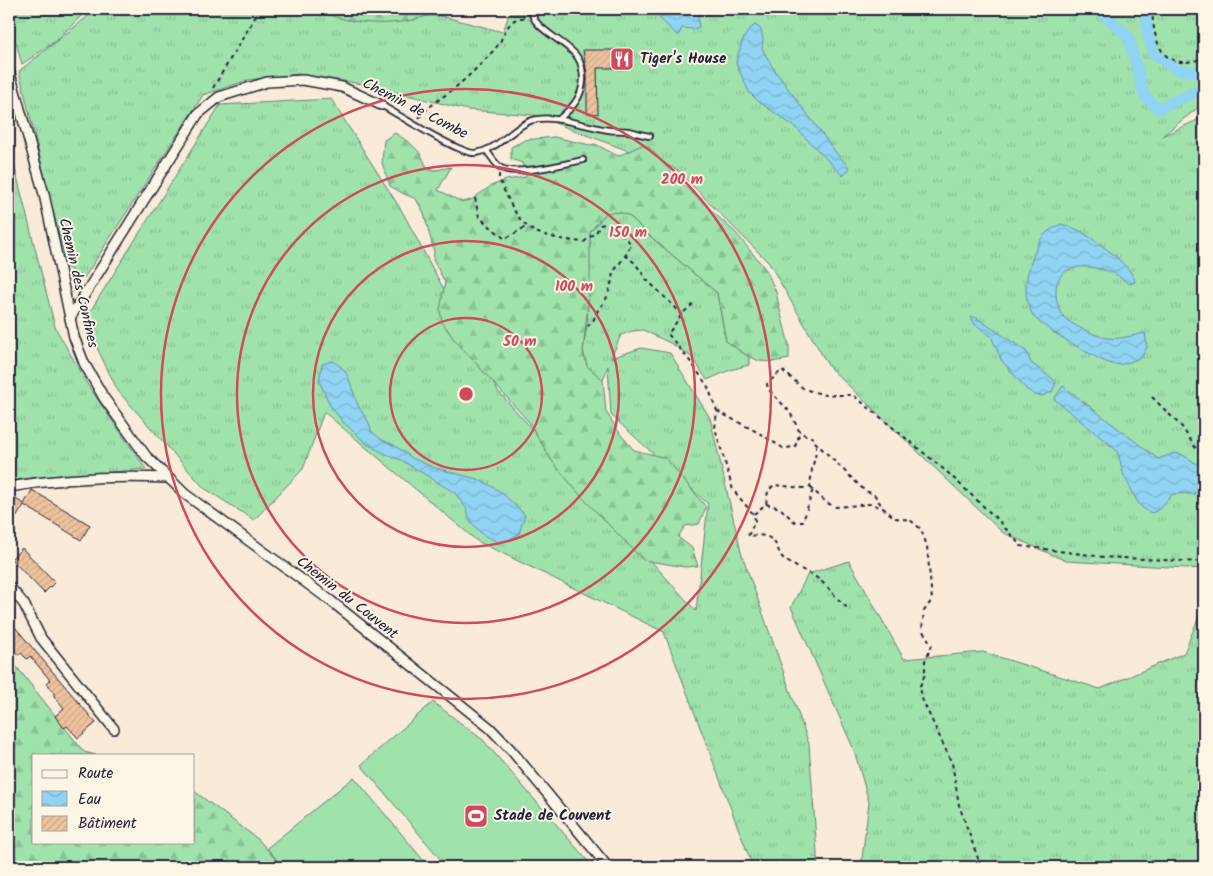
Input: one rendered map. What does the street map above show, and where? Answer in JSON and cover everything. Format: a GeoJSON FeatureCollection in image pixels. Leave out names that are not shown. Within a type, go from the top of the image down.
{"type":"FeatureCollection","features":[{"type":"Feature","properties":{"kind":"street","name":"Chemin des Confines"},"geometry":{"type":"LineString","coordinates":[[9,70],[44,194],[74,337],[84,363],[104,398],[146,456],[168,478]]}},
{"type":"Feature","properties":{"kind":"street","name":"Chemin de Combe"},"geometry":{"type":"LineString","coordinates":[[70,318],[198,114],[219,97],[267,82],[303,80],[342,88],[380,105]]}},
{"type":"Feature","properties":{"kind":"street"},"geometry":{"type":"LineString","coordinates":[[9,487],[39,482],[135,476],[168,478]]}},
{"type":"Feature","properties":{"kind":"street","name":"Chemin du Couvent"},"geometry":{"type":"LineString","coordinates":[[168,478],[185,494],[331,601],[490,728],[512,751],[608,867]]}},
{"type":"Feature","properties":{"kind":"street"},"geometry":{"type":"LineString","coordinates":[[9,586],[24,604],[41,638],[114,730]]}},
{"type":"Feature","properties":{"kind":"lane"},"geometry":{"type":"LineString","coordinates":[[532,9],[532,18],[578,56],[581,63],[583,74],[581,93],[570,110],[559,119]]}},
{"type":"Feature","properties":{"kind":"lane","name":"Chemin de Combe"},"geometry":{"type":"LineString","coordinates":[[380,105],[454,147],[473,153],[486,150]]}},
{"type":"Feature","properties":{"kind":"lane"},"geometry":{"type":"LineString","coordinates":[[583,160],[532,170],[508,171],[499,166],[486,150],[497,144],[516,128],[532,120],[559,119],[650,136]]}},
{"type":"Feature","properties":{"kind":"path"},"geometry":{"type":"LineString","coordinates":[[212,90],[260,9]]}},
{"type":"Feature","properties":{"kind":"path"},"geometry":{"type":"LineString","coordinates":[[1152,9],[1153,28],[1160,51],[1174,61],[1194,61],[1204,58]]}},
{"type":"Feature","properties":{"kind":"path"},"geometry":{"type":"LineString","coordinates":[[415,124],[429,106],[457,87],[498,45],[510,23],[520,17],[532,18]]}},
{"type":"Feature","properties":{"kind":"path"},"geometry":{"type":"LineString","coordinates":[[499,166],[499,179],[521,220],[534,231],[573,242],[584,242],[600,226],[605,224],[612,227],[629,242],[630,246],[620,265],[613,272],[612,282],[606,299],[596,313],[596,317],[586,327]]}},
{"type":"Feature","properties":{"kind":"path"},"geometry":{"type":"LineString","coordinates":[[475,198],[479,217],[505,239],[527,226]]}},
{"type":"Feature","properties":{"kind":"path"},"geometry":{"type":"LineString","coordinates":[[625,255],[635,263],[647,280],[682,314]]}},
{"type":"Feature","properties":{"kind":"path"},"geometry":{"type":"LineString","coordinates":[[693,304],[682,314],[668,334],[693,365],[708,388],[717,411],[715,428],[733,490],[754,515],[755,521],[748,536],[759,535],[770,538],[779,549],[781,557],[819,579],[850,610]]}},
{"type":"Feature","properties":{"kind":"path"},"geometry":{"type":"LineString","coordinates":[[981,867],[959,805],[952,762],[922,699],[920,686],[925,674],[925,661],[932,645],[922,630],[924,611],[932,600],[927,546],[920,529],[910,520],[895,518],[884,508],[874,494],[865,491],[814,438],[800,433],[790,412],[768,389],[767,384],[782,370],[804,390],[825,395],[853,395],[946,471],[1021,546],[1104,557],[1204,562]]}},
{"type":"Feature","properties":{"kind":"path"},"geometry":{"type":"LineString","coordinates":[[1152,397],[1182,427],[1204,458]]}},
{"type":"Feature","properties":{"kind":"path"},"geometry":{"type":"LineString","coordinates":[[717,411],[759,432],[783,448],[795,447],[800,433]]}},
{"type":"Feature","properties":{"kind":"path"},"geometry":{"type":"LineString","coordinates":[[766,504],[780,508],[795,522],[803,522],[811,488],[812,469],[817,448],[816,442]]}},
{"type":"Feature","properties":{"kind":"path"},"geometry":{"type":"LineString","coordinates":[[754,515],[766,504],[768,491],[774,485],[811,488],[827,503],[836,507],[872,504],[884,508]]}},
{"type":"Feature","properties":{"kind":"path"},"geometry":{"type":"LineString","coordinates":[[9,790],[15,787]]}},
{"type":"Feature","properties":{"kind":"green space"},"geometry":{"type":"Polygon","coordinates":[[[9,9],[88,9],[56,41],[22,64],[9,19],[9,9]]]}},
{"type":"Feature","properties":{"kind":"green space"},"geometry":{"type":"Polygon","coordinates":[[[97,9],[336,9],[354,15],[441,16],[503,32],[509,14],[537,13],[538,9],[1204,9],[1204,103],[1162,136],[1204,117],[1204,569],[1066,561],[1002,532],[829,367],[769,263],[676,169],[534,115],[468,110],[362,84],[298,74],[248,80],[203,95],[84,278],[67,268],[19,71],[97,9]]]}},
{"type":"Feature","properties":{"kind":"green space"},"geometry":{"type":"Polygon","coordinates":[[[314,9],[443,9],[412,20],[396,23],[379,23],[345,19],[314,9]]]}},
{"type":"Feature","properties":{"kind":"green space"},"geometry":{"type":"Polygon","coordinates":[[[331,99],[403,213],[498,391],[696,611],[708,504],[611,415],[608,366],[603,380],[587,367],[583,351],[587,325],[590,232],[606,213],[624,214],[636,222],[717,293],[726,341],[749,357],[749,365],[730,370],[707,380],[693,358],[672,344],[643,330],[621,335],[611,358],[641,348],[670,353],[710,418],[741,552],[809,744],[818,867],[753,867],[664,632],[477,541],[324,412],[303,469],[254,520],[204,488],[118,391],[84,321],[220,105],[331,99]]]}},
{"type":"Feature","properties":{"kind":"green space"},"geometry":{"type":"Polygon","coordinates":[[[395,133],[418,150],[426,166],[435,170],[451,167],[438,190],[462,202],[471,200],[491,186],[506,180],[526,177],[522,163],[511,159],[511,147],[525,140],[554,137],[590,145],[595,144],[618,156],[642,145],[650,148],[680,182],[736,233],[766,270],[776,292],[789,345],[789,359],[769,362],[755,359],[726,341],[717,293],[628,216],[613,212],[606,213],[590,232],[590,286],[583,351],[587,366],[603,380],[606,412],[621,435],[634,450],[666,458],[706,507],[699,524],[685,526],[678,537],[692,548],[698,566],[685,567],[643,560],[580,495],[552,461],[529,422],[453,338],[442,322],[440,310],[445,282],[433,260],[434,252],[424,213],[416,199],[390,186],[382,163],[384,140],[395,133]]]}},
{"type":"Feature","properties":{"kind":"green space"},"geometry":{"type":"Polygon","coordinates":[[[9,145],[55,327],[89,387],[146,469],[9,481],[9,145]]]}},
{"type":"Feature","properties":{"kind":"green space"},"geometry":{"type":"Polygon","coordinates":[[[849,561],[904,659],[983,652],[1100,689],[1184,653],[1204,604],[1204,867],[861,867],[869,802],[854,750],[791,607],[808,574],[849,561]]]}},
{"type":"Feature","properties":{"kind":"green space"},"geometry":{"type":"Polygon","coordinates":[[[9,657],[84,752],[92,754],[32,754],[32,844],[195,844],[195,792],[259,840],[282,867],[9,867],[9,657]]]}},
{"type":"Feature","properties":{"kind":"green space","name":"Stade de Couvent"},"geometry":{"type":"Polygon","coordinates":[[[433,702],[483,740],[593,867],[447,867],[361,765],[433,702]]]}},
{"type":"Feature","properties":{"kind":"green space"},"geometry":{"type":"Polygon","coordinates":[[[354,777],[429,867],[283,867],[267,848],[354,777]]]}},
{"type":"Feature","properties":{"kind":"water"},"geometry":{"type":"Polygon","coordinates":[[[650,9],[703,9],[698,18],[699,27],[693,29],[682,28],[678,36],[650,9]]]}},
{"type":"Feature","properties":{"kind":"water"},"geometry":{"type":"Polygon","coordinates":[[[755,25],[761,29],[762,48],[773,68],[837,154],[850,168],[843,176],[795,127],[758,101],[749,92],[736,63],[747,32],[755,25]]]}},
{"type":"Feature","properties":{"kind":"water"},"geometry":{"type":"Polygon","coordinates":[[[1061,224],[1080,231],[1103,246],[1128,268],[1135,282],[1130,284],[1114,273],[1088,267],[1075,268],[1064,272],[1056,287],[1057,303],[1061,314],[1090,333],[1107,338],[1122,338],[1145,333],[1147,347],[1142,357],[1120,364],[1106,362],[1058,335],[1034,317],[1027,301],[1026,293],[1029,270],[1042,238],[1061,224]]]}},
{"type":"Feature","properties":{"kind":"water"},"geometry":{"type":"Polygon","coordinates":[[[971,317],[975,317],[1026,351],[1031,363],[1056,383],[1052,392],[1042,396],[1035,395],[1026,389],[1002,361],[991,336],[971,321],[971,317]]]}},
{"type":"Feature","properties":{"kind":"water"},"geometry":{"type":"Polygon","coordinates":[[[333,361],[345,371],[357,403],[368,421],[371,431],[412,458],[435,468],[477,479],[501,492],[525,515],[519,534],[508,540],[498,542],[483,535],[471,522],[466,508],[455,493],[401,460],[367,444],[343,422],[331,407],[319,381],[322,364],[333,361]]]}},
{"type":"Feature","properties":{"kind":"water"},"geometry":{"type":"Polygon","coordinates":[[[1063,386],[1158,459],[1175,453],[1183,455],[1203,468],[1204,490],[1196,493],[1173,494],[1158,510],[1152,513],[1144,509],[1140,506],[1124,476],[1116,450],[1054,399],[1063,386]]]}},
{"type":"Feature","properties":{"kind":"building"},"geometry":{"type":"Polygon","coordinates":[[[583,50],[631,50],[632,68],[597,68],[598,114],[587,113],[587,74],[583,50]]]}},
{"type":"Feature","properties":{"kind":"building"},"geometry":{"type":"Polygon","coordinates":[[[32,490],[90,525],[81,540],[24,505],[9,529],[9,495],[24,504],[32,490]]]}},
{"type":"Feature","properties":{"kind":"building"},"geometry":{"type":"Polygon","coordinates":[[[22,548],[55,582],[44,593],[11,559],[22,548]]]}},
{"type":"Feature","properties":{"kind":"building"},"geometry":{"type":"Polygon","coordinates":[[[9,620],[96,723],[78,738],[67,726],[64,728],[55,716],[64,708],[54,696],[47,683],[50,680],[30,656],[27,659],[21,653],[18,655],[9,644],[9,620]]]}},
{"type":"Feature","properties":{"kind":"waterway"},"geometry":{"type":"LineString","coordinates":[[1098,9],[1128,36],[1144,95],[1158,109],[1195,92],[1204,92]]}},
{"type":"Feature","properties":{"kind":"waterway"},"geometry":{"type":"LineString","coordinates":[[1145,9],[1148,35],[1153,53],[1176,69],[1197,72],[1204,69]]}},
{"type":"Feature","properties":{"kind":"place","name":"Tiger's House"},"geometry":{"type":"Point","coordinates":[622,59]}},
{"type":"Feature","properties":{"kind":"place","name":"Stade de Couvent"},"geometry":{"type":"Point","coordinates":[476,816]}}]}
